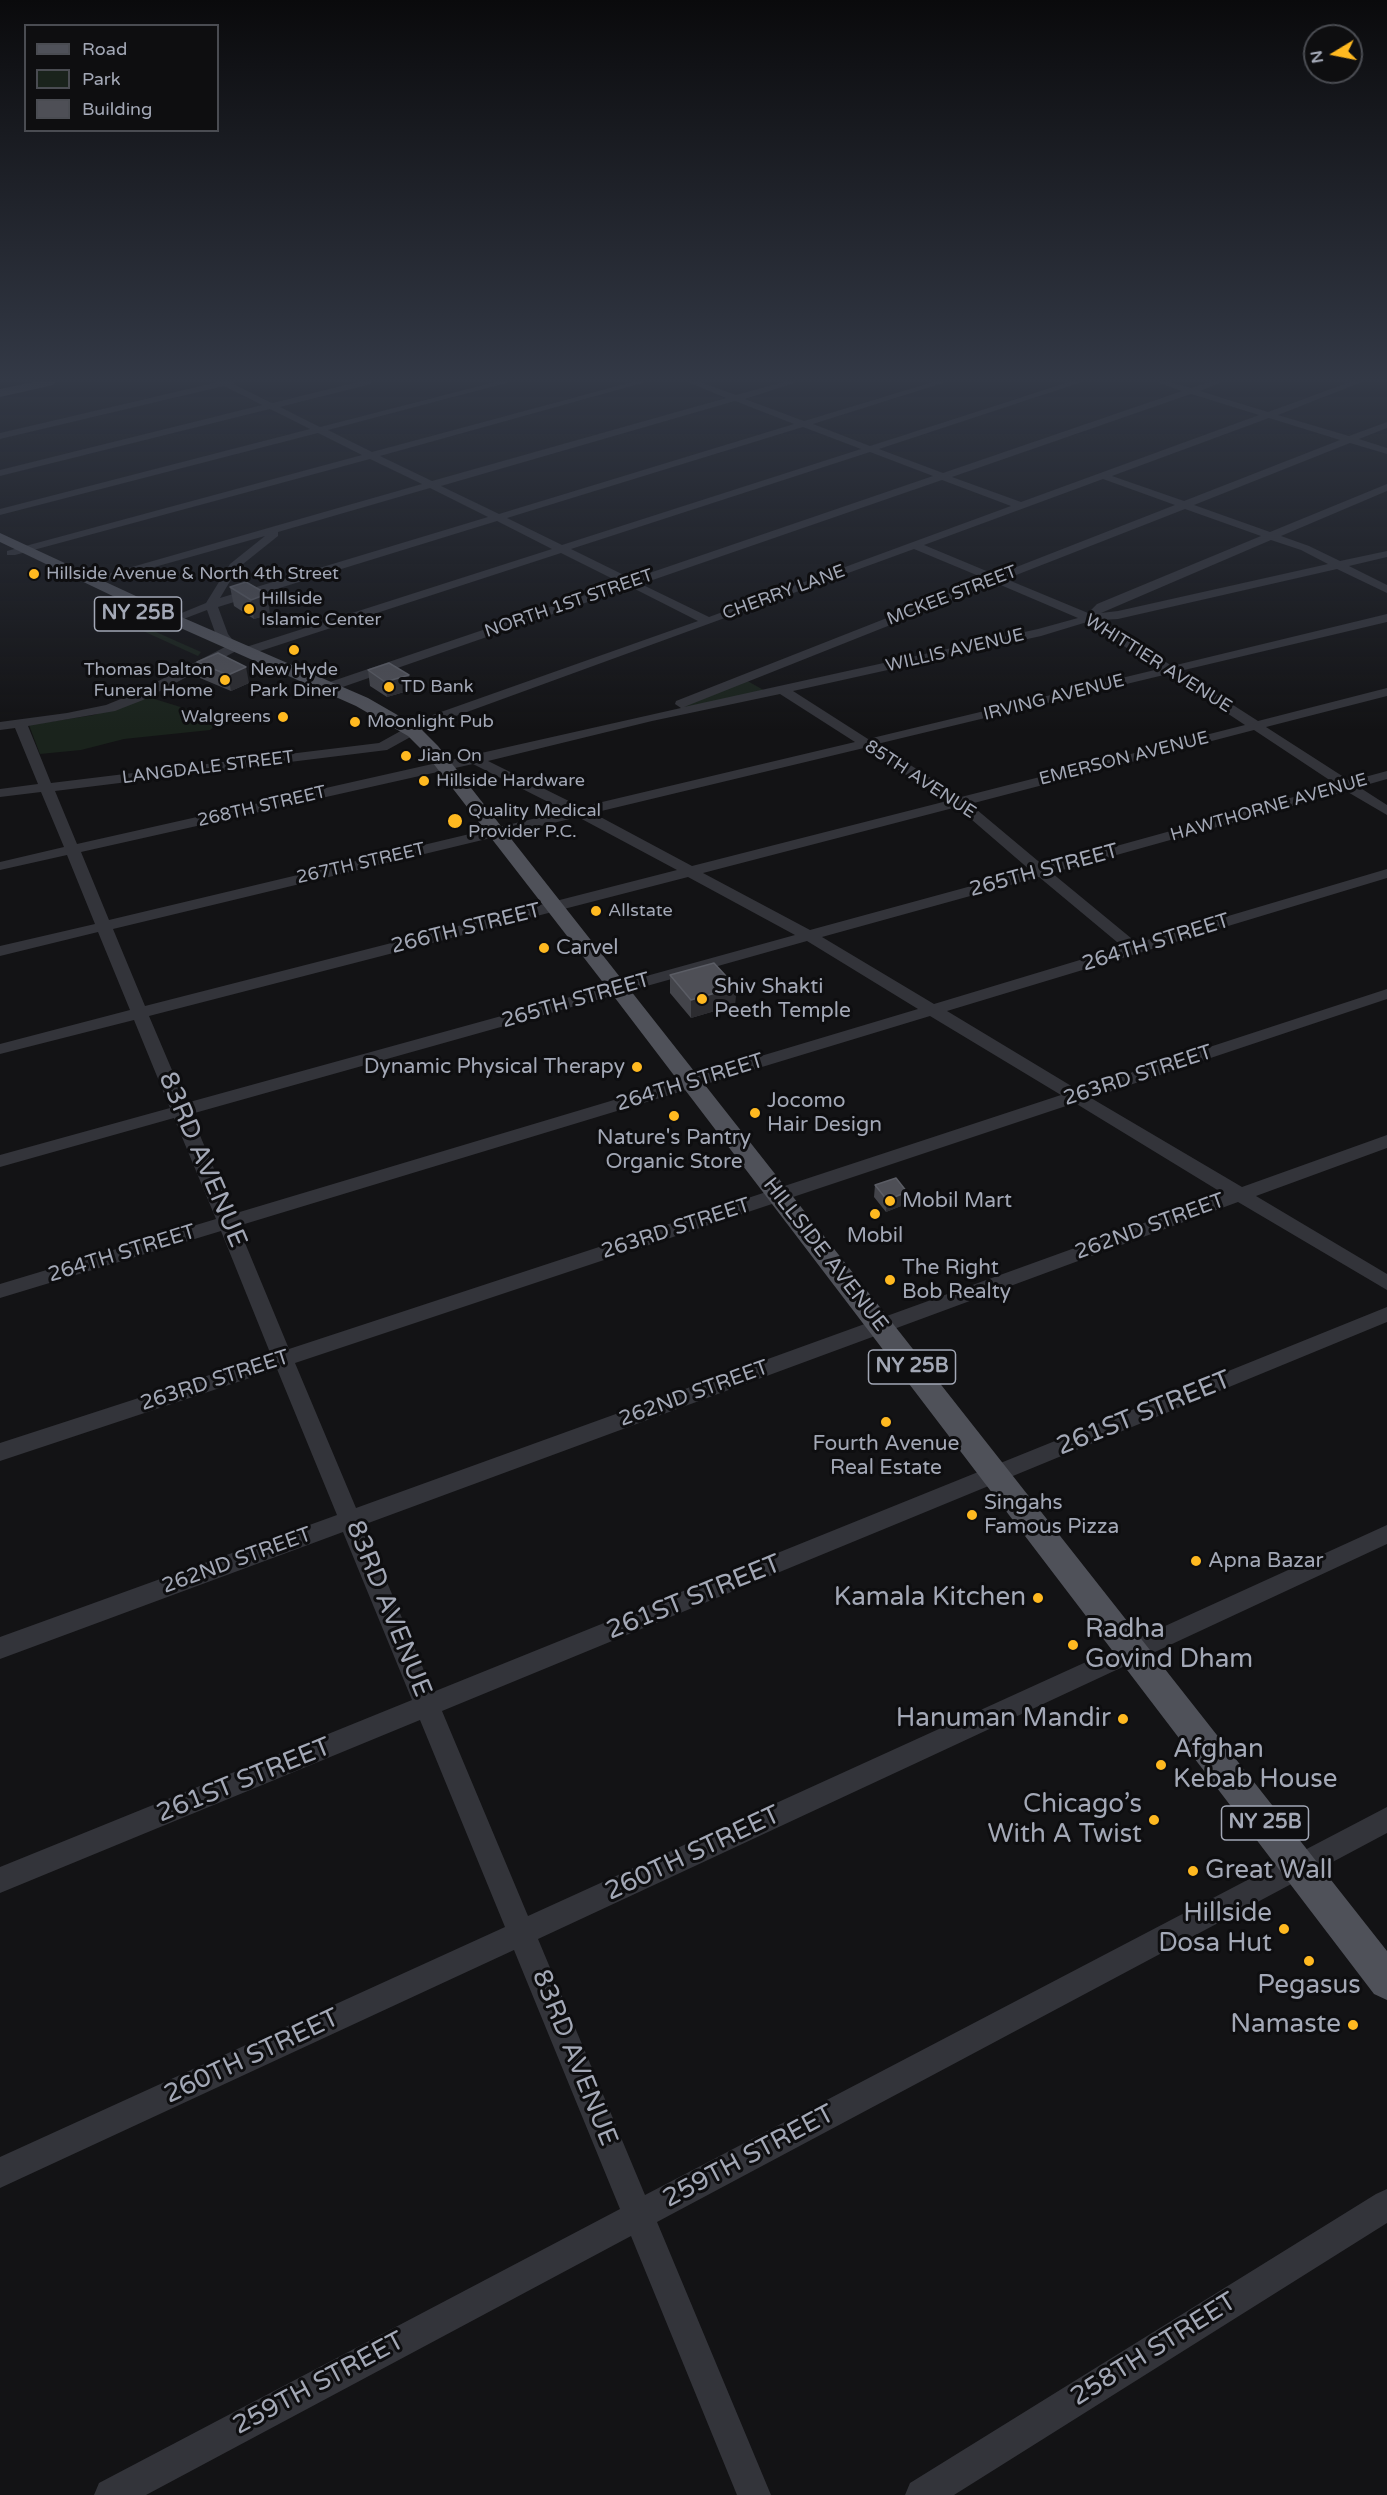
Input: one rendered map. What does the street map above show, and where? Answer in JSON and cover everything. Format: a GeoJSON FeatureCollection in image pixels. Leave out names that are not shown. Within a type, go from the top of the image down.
{"type":"FeatureCollection","features":[{"type":"Feature","properties":{"kind":"main road","name":"HILLSIDE AVENUE"},"geometry":{"type":"LineString","coordinates":[[0,537],[12,550],[233,649],[329,687],[362,702],[414,732],[444,766],[620,989],[1387,1982]]}},
{"type":"Feature","properties":{"kind":"main road","name":"HILLSIDE AVENUE"},"geometry":{"type":"LineString","coordinates":[[12,550],[94,581],[351,709],[381,715]]}},
{"type":"Feature","properties":{"kind":"street"},"geometry":{"type":"LineString","coordinates":[[0,512],[53,498]]}},
{"type":"Feature","properties":{"kind":"street"},"geometry":{"type":"LineString","coordinates":[[12,550],[207,498]]}},
{"type":"Feature","properties":{"kind":"street"},"geometry":{"type":"LineString","coordinates":[[94,581],[387,498]]}},
{"type":"Feature","properties":{"kind":"street"},"geometry":{"type":"LineString","coordinates":[[460,498],[708,621]]}},
{"type":"Feature","properties":{"kind":"street"},"geometry":{"type":"LineString","coordinates":[[173,619],[211,605],[561,498]]}},
{"type":"Feature","properties":{"kind":"street"},"geometry":{"type":"LineString","coordinates":[[10,725],[87,714],[119,705],[233,649],[561,549],[717,498]]}},
{"type":"Feature","properties":{"kind":"street","name":"NORTH 1ST STREET"},"geometry":{"type":"LineString","coordinates":[[329,687],[877,498]]}},
{"type":"Feature","properties":{"kind":"street"},"geometry":{"type":"LineString","coordinates":[[1001,498],[1021,506]]}},
{"type":"Feature","properties":{"kind":"street","name":"CHERRY LANE"},"geometry":{"type":"LineString","coordinates":[[414,732],[429,721],[1042,498]]}},
{"type":"Feature","properties":{"kind":"street"},"geometry":{"type":"LineString","coordinates":[[1166,498],[1305,548],[1387,590]]}},
{"type":"Feature","properties":{"kind":"street","name":"MCKEE STREET"},"geometry":{"type":"LineString","coordinates":[[652,717],[709,691],[1202,498]]}},
{"type":"Feature","properties":{"kind":"street"},"geometry":{"type":"LineString","coordinates":[[1089,618],[1101,607],[1360,498]]}},
{"type":"Feature","properties":{"kind":"street"},"geometry":{"type":"LineString","coordinates":[[233,649],[221,632],[211,605],[234,567],[278,530]]}},
{"type":"Feature","properties":{"kind":"street","name":"WHITTIER AVENUE"},"geometry":{"type":"LineString","coordinates":[[914,545],[1089,618],[1387,811]]}},
{"type":"Feature","properties":{"kind":"street","name":"WILLIS AVENUE"},"geometry":{"type":"LineString","coordinates":[[523,748],[652,717],[1041,632],[1089,618],[1118,615],[1387,554]]}},
{"type":"Feature","properties":{"kind":"street","name":"IRVING AVENUE"},"geometry":{"type":"LineString","coordinates":[[722,778],[1387,618]]}},
{"type":"Feature","properties":{"kind":"street","name":"85TH AVENUE"},"geometry":{"type":"LineString","coordinates":[[782,690],[959,802],[1134,950]]}},
{"type":"Feature","properties":{"kind":"street","name":"EMERSON AVENUE"},"geometry":{"type":"LineString","coordinates":[[931,809],[1387,692]]}},
{"type":"Feature","properties":{"kind":"street","name":"83RD AVENUE"},"geometry":{"type":"LineString","coordinates":[[10,725],[47,788],[73,849],[754,2495]]}},
{"type":"Feature","properties":{"kind":"street","name":"LANGDALE STREET"},"geometry":{"type":"LineString","coordinates":[[0,794],[382,747],[414,732]]}},
{"type":"Feature","properties":{"kind":"street","name":"268TH STREET"},"geometry":{"type":"LineString","coordinates":[[0,866],[523,748]]}},
{"type":"Feature","properties":{"kind":"street"},"geometry":{"type":"LineString","coordinates":[[474,760],[580,812],[809,936],[1387,1283]]}},
{"type":"Feature","properties":{"kind":"street","name":"HAWTHORNE AVENUE"},"geometry":{"type":"LineString","coordinates":[[1152,842],[1387,776]]}},
{"type":"Feature","properties":{"kind":"street","name":"267TH STREET"},"geometry":{"type":"LineString","coordinates":[[0,951],[722,778]]}},
{"type":"Feature","properties":{"kind":"street","name":"266TH STREET"},"geometry":{"type":"LineString","coordinates":[[0,1049],[931,809]]}},
{"type":"Feature","properties":{"kind":"street","name":"265TH STREET"},"geometry":{"type":"LineString","coordinates":[[0,1161],[1152,842]]}},
{"type":"Feature","properties":{"kind":"street","name":"264TH STREET"},"geometry":{"type":"LineString","coordinates":[[0,1291],[1384,874]]}},
{"type":"Feature","properties":{"kind":"street","name":"263RD STREET"},"geometry":{"type":"LineString","coordinates":[[0,1452],[1387,994]]}},
{"type":"Feature","properties":{"kind":"street","name":"262ND STREET"},"geometry":{"type":"LineString","coordinates":[[0,1648],[1387,1141]]}},
{"type":"Feature","properties":{"kind":"street","name":"261ST STREET"},"geometry":{"type":"LineString","coordinates":[[0,1880],[1387,1314]]}},
{"type":"Feature","properties":{"kind":"street","name":"260TH STREET"},"geometry":{"type":"LineString","coordinates":[[0,2173],[1387,1534]]}},
{"type":"Feature","properties":{"kind":"street","name":"259TH STREET"},"geometry":{"type":"LineString","coordinates":[[111,2495],[1387,1819]]}},
{"type":"Feature","properties":{"kind":"street","name":"258TH STREET"},"geometry":{"type":"LineString","coordinates":[[922,2495],[1387,2205]]}},
{"type":"Feature","properties":{"kind":"green space"},"geometry":{"type":"Polygon","coordinates":[[[129,620],[201,652],[198,656],[121,621],[129,620]]]}},
{"type":"Feature","properties":{"kind":"green space"},"geometry":{"type":"Polygon","coordinates":[[[744,679],[767,692],[678,709],[744,679]]]}},
{"type":"Feature","properties":{"kind":"green space"},"geometry":{"type":"Polygon","coordinates":[[[148,697],[187,709],[200,718],[226,716],[210,730],[124,739],[81,750],[40,754],[29,725],[94,715],[148,697]]]}},
{"type":"Feature","properties":{"kind":"building"},"geometry":{"type":"Polygon","coordinates":[[[246,582],[267,594],[251,600],[230,587],[246,582]]]}},
{"type":"Feature","properties":{"kind":"building"},"geometry":{"type":"Polygon","coordinates":[[[218,653],[246,667],[228,675],[197,662],[218,653]]]}},
{"type":"Feature","properties":{"kind":"building"},"geometry":{"type":"Polygon","coordinates":[[[389,663],[409,675],[385,682],[368,670],[389,663]]]}},
{"type":"Feature","properties":{"kind":"building"},"geometry":{"type":"Polygon","coordinates":[[[714,963],[736,987],[691,1000],[670,975],[714,963]]]}},
{"type":"Feature","properties":{"kind":"building"},"geometry":{"type":"Polygon","coordinates":[[[896,1178],[907,1192],[887,1200],[875,1185],[896,1178]]]}},
{"type":"Feature","properties":{"kind":"place","name":"Hillside Avenue & North 4th Street"},"geometry":{"type":"Point","coordinates":[34,574]}},
{"type":"Feature","properties":{"kind":"place","name":"Hillside Islamic Center"},"geometry":{"type":"Point","coordinates":[249,609]}},
{"type":"Feature","properties":{"kind":"place","name":"New Hyde Park Diner"},"geometry":{"type":"Point","coordinates":[294,650]}},
{"type":"Feature","properties":{"kind":"place","name":"Thomas Dalton Funeral Home"},"geometry":{"type":"Point","coordinates":[225,680]}},
{"type":"Feature","properties":{"kind":"place","name":"TD Bank"},"geometry":{"type":"Point","coordinates":[389,687]}},
{"type":"Feature","properties":{"kind":"place","name":"Walgreens"},"geometry":{"type":"Point","coordinates":[283,717]}},
{"type":"Feature","properties":{"kind":"place","name":"Moonlight Pub"},"geometry":{"type":"Point","coordinates":[355,722]}},
{"type":"Feature","properties":{"kind":"place","name":"Jian On"},"geometry":{"type":"Point","coordinates":[406,756]}},
{"type":"Feature","properties":{"kind":"place","name":"Hillside Hardware"},"geometry":{"type":"Point","coordinates":[424,781]}},
{"type":"Feature","properties":{"kind":"place","name":"Quality Medical Provider P.C."},"geometry":{"type":"Point","coordinates":[455,821]}},
{"type":"Feature","properties":{"kind":"place","name":"Allstate"},"geometry":{"type":"Point","coordinates":[596,911]}},
{"type":"Feature","properties":{"kind":"place","name":"Carvel"},"geometry":{"type":"Point","coordinates":[544,948]}},
{"type":"Feature","properties":{"kind":"place","name":"Shiv Shakti Peeth Temple"},"geometry":{"type":"Point","coordinates":[702,999]}},
{"type":"Feature","properties":{"kind":"place","name":"Dynamic Physical Therapy"},"geometry":{"type":"Point","coordinates":[637,1067]}},
{"type":"Feature","properties":{"kind":"place","name":"Jocomo Hair Design"},"geometry":{"type":"Point","coordinates":[755,1113]}},
{"type":"Feature","properties":{"kind":"place","name":"Nature's Pantry Organic Store"},"geometry":{"type":"Point","coordinates":[674,1116]}},
{"type":"Feature","properties":{"kind":"place","name":"Mobil Mart"},"geometry":{"type":"Point","coordinates":[890,1201]}},
{"type":"Feature","properties":{"kind":"place","name":"Mobil"},"geometry":{"type":"Point","coordinates":[875,1214]}},
{"type":"Feature","properties":{"kind":"place","name":"The Right Bob Realty"},"geometry":{"type":"Point","coordinates":[890,1280]}},
{"type":"Feature","properties":{"kind":"place","name":"Fourth Avenue Real Estate"},"geometry":{"type":"Point","coordinates":[886,1422]}},
{"type":"Feature","properties":{"kind":"place","name":"Singahs Famous Pizza"},"geometry":{"type":"Point","coordinates":[972,1515]}},
{"type":"Feature","properties":{"kind":"place","name":"Apna Bazar"},"geometry":{"type":"Point","coordinates":[1196,1561]}},
{"type":"Feature","properties":{"kind":"place","name":"Kamala Kitchen"},"geometry":{"type":"Point","coordinates":[1038,1598]}},
{"type":"Feature","properties":{"kind":"place","name":"Radha Govind Dham"},"geometry":{"type":"Point","coordinates":[1073,1645]}},
{"type":"Feature","properties":{"kind":"place","name":"Hanuman Mandir"},"geometry":{"type":"Point","coordinates":[1123,1719]}},
{"type":"Feature","properties":{"kind":"place","name":"Afghan Kebab House"},"geometry":{"type":"Point","coordinates":[1161,1765]}},
{"type":"Feature","properties":{"kind":"place","name":"Chicago’s With A Twist"},"geometry":{"type":"Point","coordinates":[1154,1820]}},
{"type":"Feature","properties":{"kind":"place","name":"Great Wall"},"geometry":{"type":"Point","coordinates":[1193,1871]}},
{"type":"Feature","properties":{"kind":"place","name":"Hillside Dosa Hut"},"geometry":{"type":"Point","coordinates":[1284,1929]}},
{"type":"Feature","properties":{"kind":"place","name":"Pegasus"},"geometry":{"type":"Point","coordinates":[1309,1961]}},
{"type":"Feature","properties":{"kind":"place","name":"Namaste"},"geometry":{"type":"Point","coordinates":[1353,2025]}}]}
